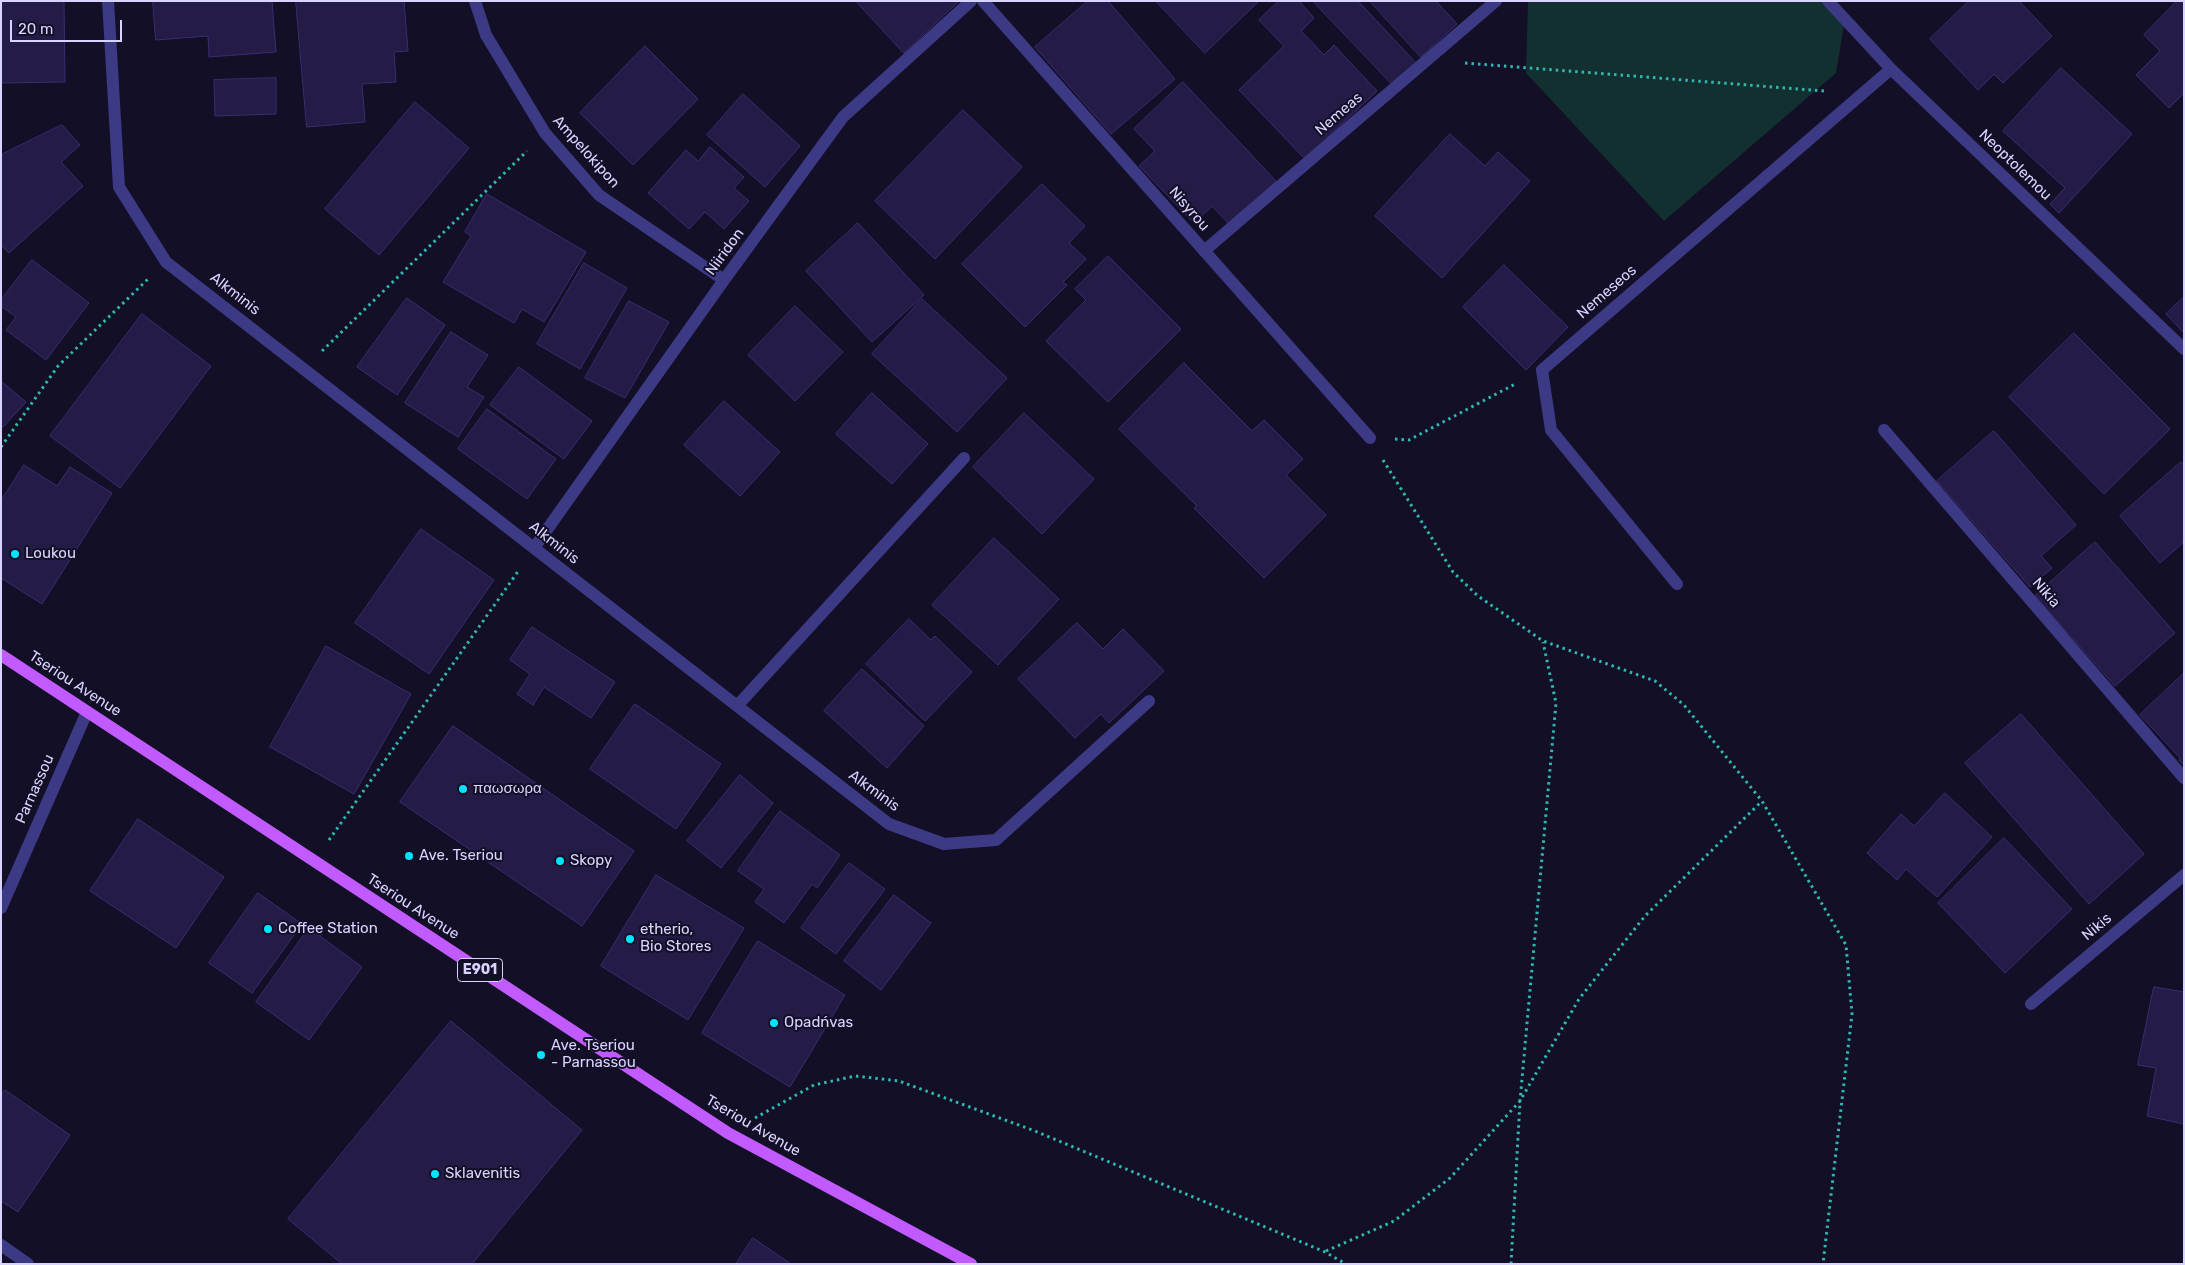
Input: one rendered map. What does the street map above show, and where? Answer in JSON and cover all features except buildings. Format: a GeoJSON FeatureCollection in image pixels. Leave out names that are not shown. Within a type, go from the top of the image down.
{"type":"FeatureCollection","features":[{"type":"Feature","properties":{"kind":"main road","name":"Tseriou Avenue"},"geometry":{"type":"LineString","coordinates":[[1,655],[728,1133],[971,1264]]}},
{"type":"Feature","properties":{"kind":"street","name":"Alkminis"},"geometry":{"type":"LineString","coordinates":[[108,1],[119,187],[166,262],[889,824],[944,844],[996,840],[1149,701]]}},
{"type":"Feature","properties":{"kind":"street","name":"Ampelokipon"},"geometry":{"type":"LineString","coordinates":[[475,1],[486,34],[545,133],[599,195],[724,280]]}},
{"type":"Feature","properties":{"kind":"street","name":"Niiridon"},"geometry":{"type":"LineString","coordinates":[[534,548],[724,280],[843,117],[971,1]]}},
{"type":"Feature","properties":{"kind":"street","name":"Nisyrou"},"geometry":{"type":"LineString","coordinates":[[983,1],[1370,438]]}},
{"type":"Feature","properties":{"kind":"street","name":"Nemeas"},"geometry":{"type":"LineString","coordinates":[[1204,251],[1496,1]]}},
{"type":"Feature","properties":{"kind":"street","name":"Neoptolemou"},"geometry":{"type":"LineString","coordinates":[[1828,1],[1891,70],[2184,349]]}},
{"type":"Feature","properties":{"kind":"street","name":"Nemeseos"},"geometry":{"type":"LineString","coordinates":[[1542,370],[1891,70]]}},
{"type":"Feature","properties":{"kind":"street"},"geometry":{"type":"LineString","coordinates":[[1542,370],[1551,430],[1677,584]]}},
{"type":"Feature","properties":{"kind":"street","name":"Nikia"},"geometry":{"type":"LineString","coordinates":[[1884,430],[2184,778]]}},
{"type":"Feature","properties":{"kind":"street"},"geometry":{"type":"LineString","coordinates":[[737,706],[964,458]]}},
{"type":"Feature","properties":{"kind":"street","name":"Parnassou"},"geometry":{"type":"LineString","coordinates":[[1,908],[86,712]]}},
{"type":"Feature","properties":{"kind":"street","name":"Nikis"},"geometry":{"type":"LineString","coordinates":[[2031,1004],[2184,875]]}},
{"type":"Feature","properties":{"kind":"street"},"geometry":{"type":"LineString","coordinates":[[1,1245],[28,1264]]}},
{"type":"Feature","properties":{"kind":"path"},"geometry":{"type":"LineString","coordinates":[[1427,60],[1863,94]]}},
{"type":"Feature","properties":{"kind":"path"},"geometry":{"type":"LineString","coordinates":[[304,368],[545,133]]}},
{"type":"Feature","properties":{"kind":"path"},"geometry":{"type":"LineString","coordinates":[[1,447],[58,366],[166,262]]}},
{"type":"Feature","properties":{"kind":"path"},"geometry":{"type":"LineString","coordinates":[[1370,438],[1409,440],[1542,370]]}},
{"type":"Feature","properties":{"kind":"path"},"geometry":{"type":"LineString","coordinates":[[1370,438],[1453,572],[1478,596],[1543,641],[1655,681],[1684,705],[1762,801],[1846,946],[1852,1014],[1823,1264]]}},
{"type":"Feature","properties":{"kind":"path"},"geometry":{"type":"LineString","coordinates":[[314,861],[534,548]]}},
{"type":"Feature","properties":{"kind":"path"},"geometry":{"type":"LineString","coordinates":[[1511,1264],[1520,1101],[1556,703],[1543,641]]}},
{"type":"Feature","properties":{"kind":"path"},"geometry":{"type":"LineString","coordinates":[[1325,1252],[1394,1221],[1450,1178],[1520,1101],[1579,998],[1639,924],[1762,801]]}},
{"type":"Feature","properties":{"kind":"path"},"geometry":{"type":"LineString","coordinates":[[728,1133],[814,1086],[856,1076],[899,1081],[1035,1131],[1325,1252],[1346,1264]]}},
{"type":"Feature","properties":{"kind":"green space"},"geometry":{"type":"Polygon","coordinates":[[[1528,1],[1821,1],[1844,25],[1836,73],[1664,221],[1526,73],[1528,1]]]}},
{"type":"Feature","properties":{"kind":"place","name":"Loukou"},"geometry":{"type":"Point","coordinates":[15,554]}},
{"type":"Feature","properties":{"kind":"place","name":"παωσωρα"},"geometry":{"type":"Point","coordinates":[463,789]}},
{"type":"Feature","properties":{"kind":"place","name":"Ave. Tseriou"},"geometry":{"type":"Point","coordinates":[409,856]}},
{"type":"Feature","properties":{"kind":"place","name":"Skopy"},"geometry":{"type":"Point","coordinates":[560,861]}},
{"type":"Feature","properties":{"kind":"place","name":"Coffee Station"},"geometry":{"type":"Point","coordinates":[268,929]}},
{"type":"Feature","properties":{"kind":"place","name":"etherio, Bio Stores"},"geometry":{"type":"Point","coordinates":[630,939]}},
{"type":"Feature","properties":{"kind":"place","name":"Opadńvas"},"geometry":{"type":"Point","coordinates":[774,1023]}},
{"type":"Feature","properties":{"kind":"place","name":"Ave. Tseriou - Parnassou"},"geometry":{"type":"Point","coordinates":[541,1055]}},
{"type":"Feature","properties":{"kind":"place","name":"Sklavenitis"},"geometry":{"type":"Point","coordinates":[435,1174]}}]}
